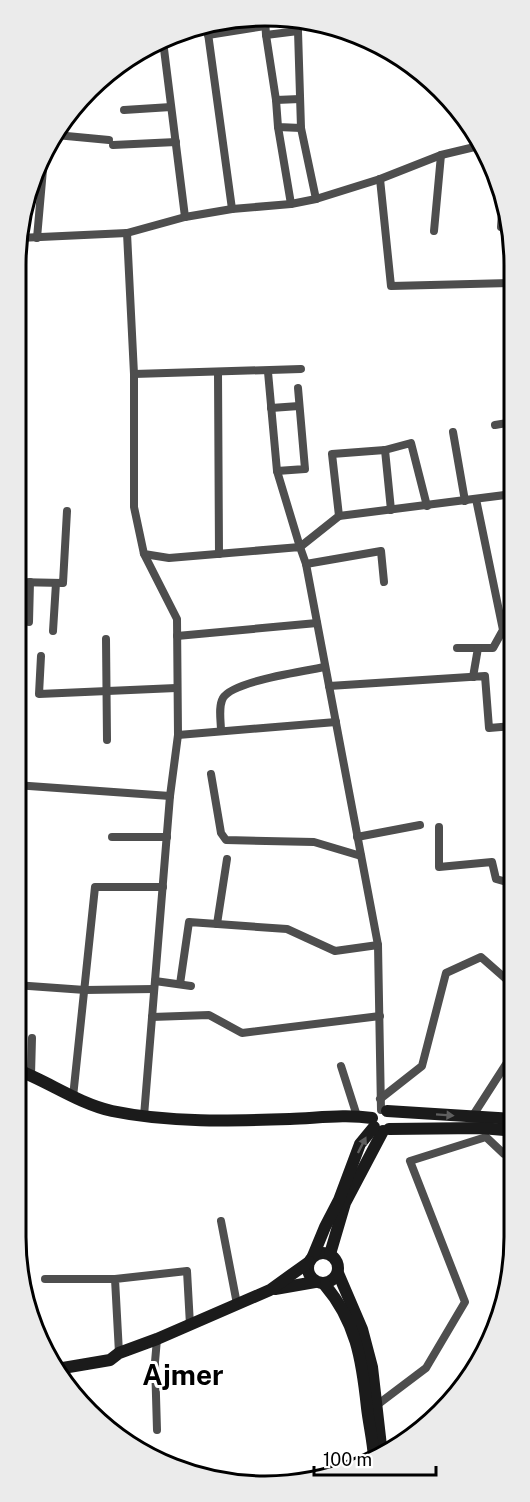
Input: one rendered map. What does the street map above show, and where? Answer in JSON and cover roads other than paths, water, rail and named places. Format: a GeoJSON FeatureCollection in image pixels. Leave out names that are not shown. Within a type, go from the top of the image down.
{"type":"FeatureCollection","features":[{"type":"Feature","properties":{"kind":"street"},"geometry":{"type":"LineString","coordinates":[[265,27],[291,204]]}},
{"type":"Feature","properties":{"kind":"street"},"geometry":{"type":"LineString","coordinates":[[226,29],[265,27],[298,31],[301,128],[316,199]]}},
{"type":"Feature","properties":{"kind":"street"},"geometry":{"type":"LineString","coordinates":[[207,33],[232,209]]}},
{"type":"Feature","properties":{"kind":"street"},"geometry":{"type":"LineString","coordinates":[[164,48],[185,218]]}},
{"type":"Feature","properties":{"kind":"street"},"geometry":{"type":"LineString","coordinates":[[276,100],[300,99]]}},
{"type":"Feature","properties":{"kind":"street"},"geometry":{"type":"LineString","coordinates":[[124,110],[171,106]]}},
{"type":"Feature","properties":{"kind":"street"},"geometry":{"type":"LineString","coordinates":[[278,127],[301,128]]}},
{"type":"Feature","properties":{"kind":"street"},"geometry":{"type":"LineString","coordinates":[[63,136],[111,143],[176,142]]}},
{"type":"Feature","properties":{"kind":"street"},"geometry":{"type":"LineString","coordinates":[[27,238],[127,233],[232,209],[291,204],[316,199],[380,179],[441,154],[474,148]]}},
{"type":"Feature","properties":{"kind":"street"},"geometry":{"type":"LineString","coordinates":[[434,231],[441,154]]}},
{"type":"Feature","properties":{"kind":"street"},"geometry":{"type":"LineString","coordinates":[[37,238],[42,177]]}},
{"type":"Feature","properties":{"kind":"street"},"geometry":{"type":"LineString","coordinates":[[380,179],[391,286],[504,283]]}},
{"type":"Feature","properties":{"kind":"street"},"geometry":{"type":"LineString","coordinates":[[127,233],[134,374],[134,507],[144,555],[177,619],[178,735],[170,796],[144,1116]]}},
{"type":"Feature","properties":{"kind":"street"},"geometry":{"type":"LineString","coordinates":[[134,374],[268,372],[301,369]]}},
{"type":"Feature","properties":{"kind":"street"},"geometry":{"type":"LineString","coordinates":[[268,372],[277,471],[306,564],[378,945],[380,1119],[345,1203],[330,1254]]}},
{"type":"Feature","properties":{"kind":"street"},"geometry":{"type":"LineString","coordinates":[[218,373],[219,554]]}},
{"type":"Feature","properties":{"kind":"street"},"geometry":{"type":"LineString","coordinates":[[277,471],[304,469],[298,388]]}},
{"type":"Feature","properties":{"kind":"street"},"geometry":{"type":"LineString","coordinates":[[271,408],[299,406]]}},
{"type":"Feature","properties":{"kind":"street"},"geometry":{"type":"LineString","coordinates":[[495,425],[504,424]]}},
{"type":"Feature","properties":{"kind":"street"},"geometry":{"type":"LineString","coordinates":[[453,432],[465,501]]}},
{"type":"Feature","properties":{"kind":"street"},"geometry":{"type":"LineString","coordinates":[[339,516],[332,454],[385,450],[411,443],[427,506]]}},
{"type":"Feature","properties":{"kind":"street"},"geometry":{"type":"LineString","coordinates":[[385,450],[391,510]]}},
{"type":"Feature","properties":{"kind":"street"},"geometry":{"type":"LineString","coordinates":[[144,555],[169,558],[300,547],[339,516],[504,495]]}},
{"type":"Feature","properties":{"kind":"street"},"geometry":{"type":"LineString","coordinates":[[457,648],[493,648],[503,630],[476,499]]}},
{"type":"Feature","properties":{"kind":"street"},"geometry":{"type":"LineString","coordinates":[[26,582],[63,583],[67,511]]}},
{"type":"Feature","properties":{"kind":"street"},"geometry":{"type":"LineString","coordinates":[[306,564],[381,551],[384,582]]}},
{"type":"Feature","properties":{"kind":"street"},"geometry":{"type":"LineString","coordinates":[[29,622],[30,582]]}},
{"type":"Feature","properties":{"kind":"street"},"geometry":{"type":"LineString","coordinates":[[53,631],[56,583]]}},
{"type":"Feature","properties":{"kind":"street"},"geometry":{"type":"LineString","coordinates":[[177,636],[317,623]]}},
{"type":"Feature","properties":{"kind":"street"},"geometry":{"type":"LineString","coordinates":[[106,639],[108,740]]}},
{"type":"Feature","properties":{"kind":"street"},"geometry":{"type":"LineString","coordinates":[[473,676],[478,648]]}},
{"type":"Feature","properties":{"kind":"street"},"geometry":{"type":"LineString","coordinates":[[41,656],[39,694],[176,688]]}},
{"type":"Feature","properties":{"kind":"street"},"geometry":{"type":"LineString","coordinates":[[221,731],[221,704],[225,695],[250,683],[326,667]]}},
{"type":"Feature","properties":{"kind":"street"},"geometry":{"type":"LineString","coordinates":[[329,686],[485,676],[489,728],[504,727]]}},
{"type":"Feature","properties":{"kind":"street"},"geometry":{"type":"LineString","coordinates":[[178,735],[336,722]]}},
{"type":"Feature","properties":{"kind":"street"},"geometry":{"type":"LineString","coordinates":[[211,774],[221,833],[226,840],[314,842],[361,856]]}},
{"type":"Feature","properties":{"kind":"street"},"geometry":{"type":"LineString","coordinates":[[26,786],[170,796]]}},
{"type":"Feature","properties":{"kind":"street"},"geometry":{"type":"LineString","coordinates":[[357,837],[420,825]]}},
{"type":"Feature","properties":{"kind":"street"},"geometry":{"type":"LineString","coordinates":[[439,827],[439,867],[492,862],[496,879],[504,881]]}},
{"type":"Feature","properties":{"kind":"street"},"geometry":{"type":"LineString","coordinates":[[112,837],[167,837]]}},
{"type":"Feature","properties":{"kind":"street"},"geometry":{"type":"LineString","coordinates":[[217,924],[227,859]]}},
{"type":"Feature","properties":{"kind":"street"},"geometry":{"type":"LineString","coordinates":[[73,1097],[95,887],[163,887]]}},
{"type":"Feature","properties":{"kind":"street"},"geometry":{"type":"LineString","coordinates":[[180,984],[189,922],[287,929],[334,951],[378,945]]}},
{"type":"Feature","properties":{"kind":"street"},"geometry":{"type":"LineString","coordinates":[[362,1346],[342,1307],[308,1272],[311,1259],[342,1195],[360,1144],[422,1066],[446,973],[481,957],[504,977]]}},
{"type":"Feature","properties":{"kind":"street"},"geometry":{"type":"LineString","coordinates":[[26,986],[85,990],[180,984],[191,986]]}},
{"type":"Feature","properties":{"kind":"street"},"geometry":{"type":"LineString","coordinates":[[152,1017],[209,1015],[242,1033],[380,1016]]}},
{"type":"Feature","properties":{"kind":"street"},"geometry":{"type":"LineString","coordinates":[[31,1075],[32,1038]]}},
{"type":"Feature","properties":{"kind":"street"},"geometry":{"type":"LineString","coordinates":[[341,1066],[357,1116]]}},
{"type":"Feature","properties":{"kind":"street"},"geometry":{"type":"LineString","coordinates":[[471,1117],[504,1067]]}},
{"type":"Feature","properties":{"kind":"street"},"geometry":{"type":"LineString","coordinates":[[26,1073],[73,1097],[110,1111],[144,1116],[234,1121],[357,1116],[504,1130]]}},
{"type":"Feature","properties":{"kind":"street"},"geometry":{"type":"LineString","coordinates":[[322,1118],[346,1123],[380,1119],[504,1118]]}},
{"type":"Feature","properties":{"kind":"street"},"geometry":{"type":"LineString","coordinates":[[372,1408],[426,1368],[465,1302],[410,1161],[486,1137],[504,1154]]}},
{"type":"Feature","properties":{"kind":"street"},"geometry":{"type":"LineString","coordinates":[[221,1221],[237,1304]]}},
{"type":"Feature","properties":{"kind":"street"},"geometry":{"type":"LineString","coordinates":[[65,1368],[110,1360],[119,1353],[270,1290],[320,1253],[330,1254],[337,1262],[338,1273],[362,1346],[364,1376],[380,1447]]}},
{"type":"Feature","properties":{"kind":"street"},"geometry":{"type":"LineString","coordinates":[[45,1279],[115,1279],[187,1271],[190,1325]]}},
{"type":"Feature","properties":{"kind":"street"},"geometry":{"type":"LineString","coordinates":[[270,1290],[332,1281],[338,1273]]}},
{"type":"Feature","properties":{"kind":"street"},"geometry":{"type":"LineString","coordinates":[[115,1279],[119,1353]]}},
{"type":"Feature","properties":{"kind":"street"},"geometry":{"type":"LineString","coordinates":[[157,1339],[157,1430]]}},
{"type":"Feature","properties":{"kind":"street"},"geometry":{"type":"LineString","coordinates":[[372,1408],[374,1450]]}},
{"type":"Feature","properties":{"kind":"district","name":"Ajmer"},"geometry":{"type":"Point","coordinates":[183,1375]}}]}
